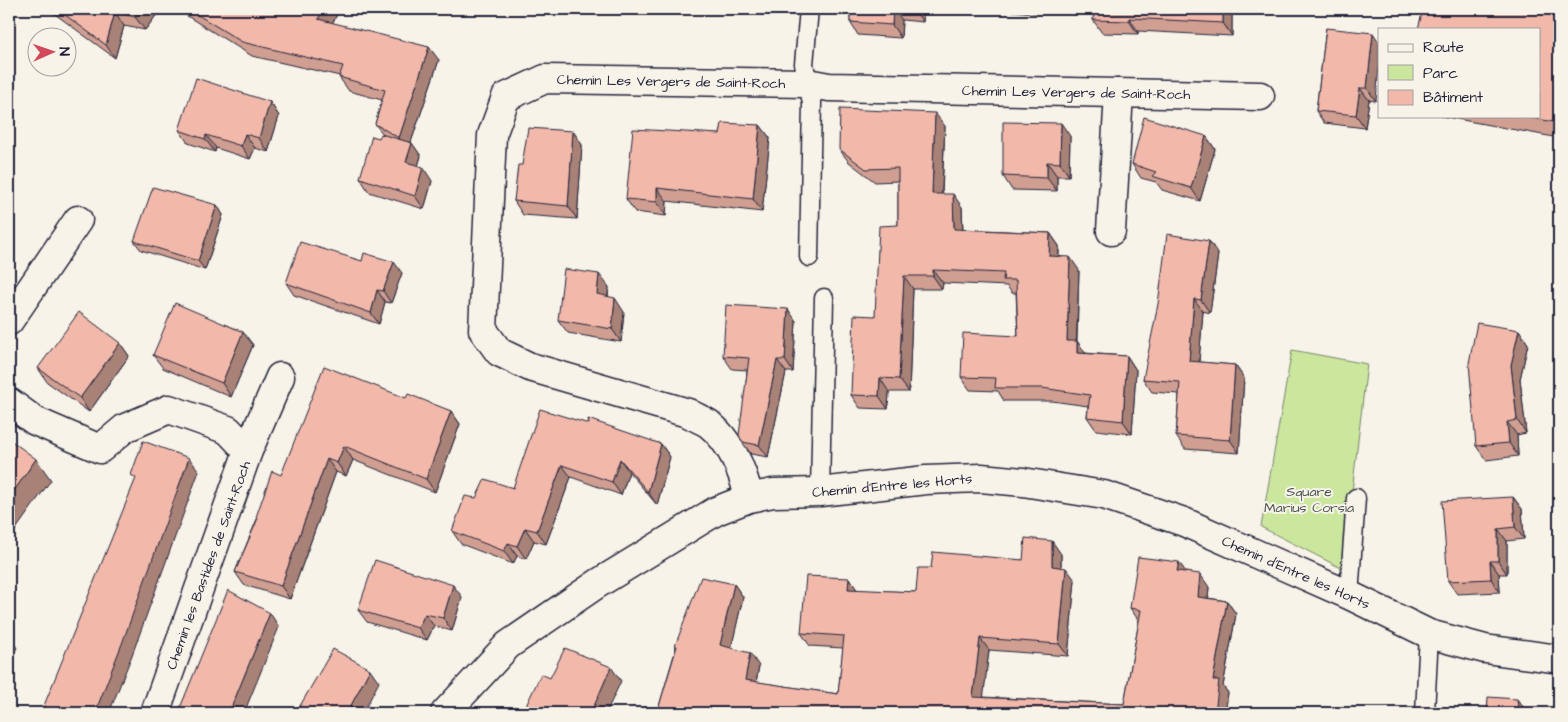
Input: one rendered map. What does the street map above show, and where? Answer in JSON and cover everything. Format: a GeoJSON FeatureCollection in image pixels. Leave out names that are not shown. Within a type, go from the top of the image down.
{"type":"FeatureCollection","features":[{"type":"Feature","properties":{"kind":"street","name":"Chemin Les Vergers de Saint-Roch"},"geometry":{"type":"LineString","coordinates":[[749,498],[744,474],[726,444],[708,424],[688,413],[530,367],[500,352],[483,330],[492,135],[506,97],[545,80],[808,83],[829,87],[1260,96]]}},
{"type":"Feature","properties":{"kind":"street"},"geometry":{"type":"LineString","coordinates":[[1111,231],[1119,93]]}},
{"type":"Feature","properties":{"kind":"street"},"geometry":{"type":"LineString","coordinates":[[9,320],[78,220]]}},
{"type":"Feature","properties":{"kind":"street"},"geometry":{"type":"LineString","coordinates":[[248,451],[280,376]]}},
{"type":"Feature","properties":{"kind":"street","name":"Chemin les Bastides de Saint-Roch"},"geometry":{"type":"LineString","coordinates":[[9,402],[35,420],[100,449],[124,428],[169,409],[228,430],[248,451],[155,713]]}},
{"type":"Feature","properties":{"kind":"street","name":"Chemin d'Entre les Horts"},"geometry":{"type":"LineString","coordinates":[[445,713],[508,645],[597,584],[716,511],[749,498],[773,493],[820,492],[926,480],[981,478],[1023,482],[1104,495],[1184,522],[1349,595],[1429,634],[1485,649],[1559,659]]}},
{"type":"Feature","properties":{"kind":"lane"},"geometry":{"type":"LineString","coordinates":[[809,9],[804,64],[812,103],[809,256]]}},
{"type":"Feature","properties":{"kind":"lane"},"geometry":{"type":"LineString","coordinates":[[820,492],[824,298]]}},
{"type":"Feature","properties":{"kind":"lane"},"geometry":{"type":"LineString","coordinates":[[1349,595],[1356,498]]}},
{"type":"Feature","properties":{"kind":"lane"},"geometry":{"type":"LineString","coordinates":[[1425,713],[1429,634]]}},
{"type":"Feature","properties":{"kind":"green space","name":"Square Marius Corsia"},"geometry":{"type":"Polygon","coordinates":[[[1292,350],[1367,364],[1343,569],[1261,527],[1292,350]]]}},
{"type":"Feature","properties":{"kind":"building"},"geometry":{"type":"Polygon","coordinates":[[[57,9],[142,9],[135,17],[115,12],[106,45],[57,9]]]}},
{"type":"Feature","properties":{"kind":"building"},"geometry":{"type":"Polygon","coordinates":[[[188,9],[324,9],[318,19],[429,47],[399,138],[375,124],[385,90],[339,77],[343,66],[242,42],[188,9]]]}},
{"type":"Feature","properties":{"kind":"building"},"geometry":{"type":"Polygon","coordinates":[[[850,9],[893,9],[892,25],[850,22],[850,9]]]}},
{"type":"Feature","properties":{"kind":"building"},"geometry":{"type":"Polygon","coordinates":[[[1094,9],[1223,9],[1223,23],[1129,18],[1129,21],[1093,20],[1094,9]]]}},
{"type":"Feature","properties":{"kind":"building"},"geometry":{"type":"Polygon","coordinates":[[[1423,9],[1545,9],[1559,11],[1559,123],[1532,118],[1540,118],[1540,28],[1418,28],[1423,9]]]}},
{"type":"Feature","properties":{"kind":"building"},"geometry":{"type":"Polygon","coordinates":[[[1326,28],[1373,33],[1367,88],[1360,88],[1356,115],[1316,111],[1326,28]]]}},
{"type":"Feature","properties":{"kind":"building"},"geometry":{"type":"Polygon","coordinates":[[[196,78],[270,102],[259,138],[245,134],[241,146],[206,135],[205,139],[179,130],[196,78]]]}},
{"type":"Feature","properties":{"kind":"building"},"geometry":{"type":"Polygon","coordinates":[[[840,109],[935,113],[932,194],[953,194],[954,229],[1050,233],[1049,256],[1070,257],[1067,341],[1077,341],[1077,353],[1127,356],[1123,421],[1087,417],[1090,395],[1042,388],[995,388],[996,378],[961,377],[963,333],[1018,336],[1016,280],[1003,280],[1004,273],[933,270],[933,276],[904,276],[899,379],[880,378],[879,396],[851,395],[854,315],[875,316],[879,226],[898,225],[898,168],[866,169],[839,149],[840,109]]]}},
{"type":"Feature","properties":{"kind":"building"},"geometry":{"type":"Polygon","coordinates":[[[1144,117],[1206,136],[1191,188],[1152,176],[1156,172],[1132,164],[1144,117]]]}},
{"type":"Feature","properties":{"kind":"building"},"geometry":{"type":"Polygon","coordinates":[[[1003,122],[1061,123],[1060,163],[1047,162],[1047,178],[1003,176],[1003,122]]]}},
{"type":"Feature","properties":{"kind":"building"},"geometry":{"type":"Polygon","coordinates":[[[722,123],[760,125],[753,199],[657,188],[657,202],[626,199],[633,129],[720,134],[722,123]]]}},
{"type":"Feature","properties":{"kind":"building"},"geometry":{"type":"Polygon","coordinates":[[[528,128],[573,131],[568,206],[514,201],[518,165],[522,165],[528,128]]]}},
{"type":"Feature","properties":{"kind":"building"},"geometry":{"type":"Polygon","coordinates":[[[381,134],[412,143],[406,162],[423,167],[415,196],[360,178],[372,136],[379,138],[381,134]]]}},
{"type":"Feature","properties":{"kind":"building"},"geometry":{"type":"Polygon","coordinates":[[[153,187],[217,205],[198,261],[134,241],[153,187]]]}},
{"type":"Feature","properties":{"kind":"building"},"geometry":{"type":"Polygon","coordinates":[[[1167,234],[1209,241],[1201,300],[1194,299],[1189,361],[1235,365],[1230,440],[1176,436],[1180,382],[1143,379],[1158,304],[1167,234]]]}},
{"type":"Feature","properties":{"kind":"building"},"geometry":{"type":"Polygon","coordinates":[[[300,242],[362,261],[364,253],[394,262],[383,291],[377,290],[371,313],[286,283],[300,242]]]}},
{"type":"Feature","properties":{"kind":"building"},"geometry":{"type":"Polygon","coordinates":[[[564,269],[599,274],[597,294],[615,298],[612,329],[558,320],[564,269]]]}},
{"type":"Feature","properties":{"kind":"building"},"geometry":{"type":"Polygon","coordinates":[[[175,303],[243,332],[222,383],[153,355],[175,303]]]}},
{"type":"Feature","properties":{"kind":"building"},"geometry":{"type":"Polygon","coordinates":[[[726,305],[788,309],[785,360],[777,360],[759,445],[742,442],[739,435],[749,358],[723,356],[726,305]]]}},
{"type":"Feature","properties":{"kind":"building"},"geometry":{"type":"Polygon","coordinates":[[[79,312],[120,343],[80,398],[38,368],[79,312]]]}},
{"type":"Feature","properties":{"kind":"building"},"geometry":{"type":"Polygon","coordinates":[[[1477,323],[1519,330],[1511,365],[1517,420],[1507,422],[1509,443],[1476,446],[1469,363],[1477,323]]]}},
{"type":"Feature","properties":{"kind":"building"},"geometry":{"type":"Polygon","coordinates":[[[324,366],[406,398],[408,394],[451,411],[426,479],[344,446],[337,463],[327,459],[281,586],[235,572],[258,518],[256,517],[272,471],[281,475],[324,366]]]}},
{"type":"Feature","properties":{"kind":"building"},"geometry":{"type":"Polygon","coordinates":[[[540,409],[589,424],[588,419],[661,444],[648,492],[620,459],[612,482],[562,465],[537,531],[525,528],[517,546],[508,543],[504,551],[452,531],[465,496],[476,498],[485,479],[513,488],[540,409]]]}},
{"type":"Feature","properties":{"kind":"building"},"geometry":{"type":"Polygon","coordinates":[[[9,439],[36,459],[9,498],[9,439]]]}},
{"type":"Feature","properties":{"kind":"building"},"geometry":{"type":"Polygon","coordinates":[[[143,441],[189,458],[123,641],[95,713],[41,713],[136,478],[131,475],[143,441]]]}},
{"type":"Feature","properties":{"kind":"building"},"geometry":{"type":"Polygon","coordinates":[[[1513,497],[1515,527],[1498,529],[1498,561],[1490,561],[1491,579],[1448,581],[1442,501],[1513,497]]]}},
{"type":"Feature","properties":{"kind":"building"},"geometry":{"type":"Polygon","coordinates":[[[1025,538],[1052,541],[1052,566],[1066,568],[1059,644],[980,638],[973,697],[1124,704],[1141,610],[1130,608],[1138,557],[1179,562],[1177,571],[1200,574],[1198,597],[1227,601],[1213,680],[1219,680],[1215,713],[657,713],[677,646],[675,646],[701,577],[734,584],[720,645],[750,653],[745,680],[838,694],[844,636],[801,633],[806,576],[849,578],[848,589],[916,592],[918,568],[931,568],[933,552],[1023,560],[1025,538]]]}},
{"type":"Feature","properties":{"kind":"building"},"geometry":{"type":"Polygon","coordinates":[[[375,560],[453,585],[443,618],[425,614],[418,628],[358,610],[375,560]]]}},
{"type":"Feature","properties":{"kind":"building"},"geometry":{"type":"Polygon","coordinates":[[[228,590],[270,613],[229,713],[178,713],[228,590]]]}},
{"type":"Feature","properties":{"kind":"building"},"geometry":{"type":"Polygon","coordinates":[[[565,648],[611,667],[591,713],[531,713],[524,710],[541,674],[550,678],[565,648]]]}},
{"type":"Feature","properties":{"kind":"building"},"geometry":{"type":"Polygon","coordinates":[[[333,649],[370,669],[347,713],[301,713],[297,711],[333,649]]]}},
{"type":"Feature","properties":{"kind":"building"},"geometry":{"type":"Polygon","coordinates":[[[1488,697],[1517,699],[1518,709],[1544,713],[1487,713],[1488,697]]]}}]}
